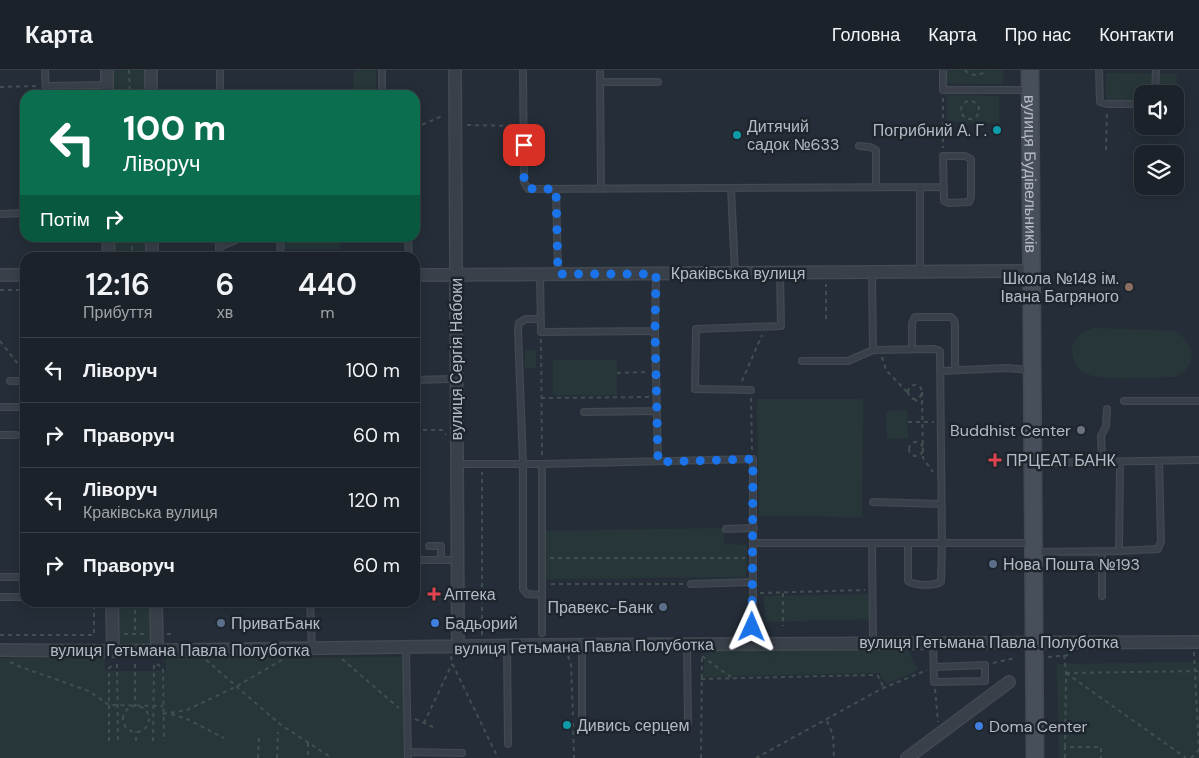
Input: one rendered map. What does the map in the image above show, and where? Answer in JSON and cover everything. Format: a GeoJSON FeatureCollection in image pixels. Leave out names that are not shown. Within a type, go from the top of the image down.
{"type":"FeatureCollection","features":[{"type":"Feature","properties":{"kind":"main road","name":"вулиця Будівельників"},"geometry":{"type":"LineString","coordinates":[[1030,70],[1035,758]]}},
{"type":"Feature","properties":{"kind":"street"},"geometry":{"type":"LineString","coordinates":[[107,70],[107,90]]}},
{"type":"Feature","properties":{"kind":"street"},"geometry":{"type":"LineString","coordinates":[[150,70],[151,90]]}},
{"type":"Feature","properties":{"kind":"street","name":"вулиця Сергія Набоки"},"geometry":{"type":"LineString","coordinates":[[453,647],[457,560],[455,70]]}},
{"type":"Feature","properties":{"kind":"street","name":"Краківська вулиця"},"geometry":{"type":"LineString","coordinates":[[420,276],[1031,271]]}},
{"type":"Feature","properties":{"kind":"street"},"geometry":{"type":"LineString","coordinates":[[0,275],[20,275]]}},
{"type":"Feature","properties":{"kind":"street"},"geometry":{"type":"LineString","coordinates":[[112,607],[114,651]]}},
{"type":"Feature","properties":{"kind":"street"},"geometry":{"type":"LineString","coordinates":[[156,607],[157,650]]}},
{"type":"Feature","properties":{"kind":"street","name":"вулиця Гетьмана Павла Полуботка"},"geometry":{"type":"LineString","coordinates":[[0,650],[114,651],[687,644],[702,650],[753,644],[1197,642]]}},
{"type":"Feature","properties":{"kind":"street"},"geometry":{"type":"LineString","coordinates":[[908,758],[1008,682]]}},
{"type":"Feature","properties":{"kind":"lane"},"geometry":{"type":"LineString","coordinates":[[45,70],[46,90]]}},
{"type":"Feature","properties":{"kind":"lane"},"geometry":{"type":"LineString","coordinates":[[220,70],[220,90]]}},
{"type":"Feature","properties":{"kind":"lane"},"geometry":{"type":"LineString","coordinates":[[382,70],[382,90]]}},
{"type":"Feature","properties":{"kind":"lane"},"geometry":{"type":"LineString","coordinates":[[523,70],[524,182],[525,186],[533,189],[943,187]]}},
{"type":"Feature","properties":{"kind":"lane"},"geometry":{"type":"LineString","coordinates":[[600,70],[601,189]]}},
{"type":"Feature","properties":{"kind":"lane"},"geometry":{"type":"LineString","coordinates":[[943,70],[943,90],[1030,90]]}},
{"type":"Feature","properties":{"kind":"lane"},"geometry":{"type":"LineString","coordinates":[[1099,70],[1100,102],[1107,104],[1134,104]]}},
{"type":"Feature","properties":{"kind":"lane"},"geometry":{"type":"LineString","coordinates":[[1156,70],[1156,85]]}},
{"type":"Feature","properties":{"kind":"lane"},"geometry":{"type":"LineString","coordinates":[[600,82],[658,82]]}},
{"type":"Feature","properties":{"kind":"lane"},"geometry":{"type":"LineString","coordinates":[[46,86],[107,90]]}},
{"type":"Feature","properties":{"kind":"lane"},"geometry":{"type":"LineString","coordinates":[[859,146],[870,146],[876,150],[876,187]]}},
{"type":"Feature","properties":{"kind":"lane"},"geometry":{"type":"LineString","coordinates":[[943,156],[968,157],[971,159],[970,200],[966,203],[946,202],[943,199],[943,187],[943,156]]}},
{"type":"Feature","properties":{"kind":"lane"},"geometry":{"type":"LineString","coordinates":[[920,187],[920,272]]}},
{"type":"Feature","properties":{"kind":"lane"},"geometry":{"type":"LineString","coordinates":[[731,188],[735,273]]}},
{"type":"Feature","properties":{"kind":"lane"},"geometry":{"type":"LineString","coordinates":[[556,189],[558,274]]}},
{"type":"Feature","properties":{"kind":"lane"},"geometry":{"type":"LineString","coordinates":[[0,214],[20,213]]}},
{"type":"Feature","properties":{"kind":"lane"},"geometry":{"type":"LineString","coordinates":[[219,242],[219,252]]}},
{"type":"Feature","properties":{"kind":"lane"},"geometry":{"type":"LineString","coordinates":[[219,247],[231,242]]}},
{"type":"Feature","properties":{"kind":"lane"},"geometry":{"type":"LineString","coordinates":[[872,272],[876,350]]}},
{"type":"Feature","properties":{"kind":"lane"},"geometry":{"type":"LineString","coordinates":[[751,390],[695,389],[696,329],[781,326],[780,273]]}},
{"type":"Feature","properties":{"kind":"lane"},"geometry":{"type":"LineString","coordinates":[[656,274],[655,330],[658,462]]}},
{"type":"Feature","properties":{"kind":"lane"},"geometry":{"type":"LineString","coordinates":[[540,275],[541,332],[655,330]]}},
{"type":"Feature","properties":{"kind":"lane"},"geometry":{"type":"LineString","coordinates":[[912,349],[912,323],[915,317],[951,317],[955,324],[955,370]]}},
{"type":"Feature","properties":{"kind":"lane"},"geometry":{"type":"LineString","coordinates":[[540,318],[526,319],[519,323],[523,464],[523,588],[527,594],[542,595]]}},
{"type":"Feature","properties":{"kind":"lane"},"geometry":{"type":"LineString","coordinates":[[802,360],[848,361],[876,350],[938,349],[941,370],[942,484],[940,582],[935,584],[914,584],[908,581],[908,544]]}},
{"type":"Feature","properties":{"kind":"lane"},"geometry":{"type":"LineString","coordinates":[[941,370],[1006,368],[1032,370]]}},
{"type":"Feature","properties":{"kind":"lane"},"geometry":{"type":"LineString","coordinates":[[420,380],[448,379],[456,374]]}},
{"type":"Feature","properties":{"kind":"lane"},"geometry":{"type":"LineString","coordinates":[[10,381],[20,381]]}},
{"type":"Feature","properties":{"kind":"lane"},"geometry":{"type":"LineString","coordinates":[[1124,401],[1199,401]]}},
{"type":"Feature","properties":{"kind":"lane"},"geometry":{"type":"LineString","coordinates":[[0,407],[20,407]]}},
{"type":"Feature","properties":{"kind":"lane"},"geometry":{"type":"LineString","coordinates":[[1102,462],[1101,434],[1106,426],[1106,410]]}},
{"type":"Feature","properties":{"kind":"lane"},"geometry":{"type":"LineString","coordinates":[[584,412],[657,411]]}},
{"type":"Feature","properties":{"kind":"lane"},"geometry":{"type":"LineString","coordinates":[[0,435],[16,435]]}},
{"type":"Feature","properties":{"kind":"lane"},"geometry":{"type":"LineString","coordinates":[[457,464],[753,459],[753,644]]}},
{"type":"Feature","properties":{"kind":"lane"},"geometry":{"type":"LineString","coordinates":[[1032,463],[1199,460]]}},
{"type":"Feature","properties":{"kind":"lane"},"geometry":{"type":"LineString","coordinates":[[754,543],[942,544],[1102,551],[1154,550],[1160,546],[1159,461]]}},
{"type":"Feature","properties":{"kind":"lane"},"geometry":{"type":"LineString","coordinates":[[1119,551],[1120,462]]}},
{"type":"Feature","properties":{"kind":"lane"},"geometry":{"type":"LineString","coordinates":[[542,464],[542,633]]}},
{"type":"Feature","properties":{"kind":"lane"},"geometry":{"type":"LineString","coordinates":[[873,502],[941,504]]}},
{"type":"Feature","properties":{"kind":"lane"},"geometry":{"type":"LineString","coordinates":[[726,529],[754,528]]}},
{"type":"Feature","properties":{"kind":"lane"},"geometry":{"type":"LineString","coordinates":[[872,543],[873,643]]}},
{"type":"Feature","properties":{"kind":"lane"},"geometry":{"type":"LineString","coordinates":[[429,546],[441,546],[441,560]]}},
{"type":"Feature","properties":{"kind":"lane"},"geometry":{"type":"LineString","coordinates":[[1102,551],[1102,596]]}},
{"type":"Feature","properties":{"kind":"lane"},"geometry":{"type":"LineString","coordinates":[[420,560],[457,560]]}},
{"type":"Feature","properties":{"kind":"lane"},"geometry":{"type":"LineString","coordinates":[[0,577],[20,577]]}},
{"type":"Feature","properties":{"kind":"lane"},"geometry":{"type":"LineString","coordinates":[[691,584],[753,582]]}},
{"type":"Feature","properties":{"kind":"lane"},"geometry":{"type":"LineString","coordinates":[[0,597],[20,597]]}},
{"type":"Feature","properties":{"kind":"lane"},"geometry":{"type":"LineString","coordinates":[[307,649],[310,607]]}},
{"type":"Feature","properties":{"kind":"lane"},"geometry":{"type":"LineString","coordinates":[[933,642],[934,682],[985,681],[985,665],[934,667]]}},
{"type":"Feature","properties":{"kind":"lane"},"geometry":{"type":"LineString","coordinates":[[687,644],[688,723]]}},
{"type":"Feature","properties":{"kind":"lane"},"geometry":{"type":"LineString","coordinates":[[582,645],[582,723]]}},
{"type":"Feature","properties":{"kind":"lane"},"geometry":{"type":"LineString","coordinates":[[507,646],[508,744]]}},
{"type":"Feature","properties":{"kind":"lane"},"geometry":{"type":"LineString","coordinates":[[406,648],[408,755],[462,753]]}},
{"type":"Feature","properties":{"kind":"path"},"geometry":{"type":"LineString","coordinates":[[129,70],[130,90]]}},
{"type":"Feature","properties":{"kind":"path"},"geometry":{"type":"LineString","coordinates":[[964,70],[974,75],[979,75],[987,70]]}},
{"type":"Feature","properties":{"kind":"path"},"geometry":{"type":"LineString","coordinates":[[0,86],[46,86]]}},
{"type":"Feature","properties":{"kind":"path"},"geometry":{"type":"LineString","coordinates":[[943,90],[943,156]]}},
{"type":"Feature","properties":{"kind":"path"},"geometry":{"type":"LineString","coordinates":[[970,101],[976,103],[979,111],[977,117],[971,120],[964,118],[960,111],[962,104],[970,101]]}},
{"type":"Feature","properties":{"kind":"path"},"geometry":{"type":"LineString","coordinates":[[1106,150],[1107,104]]}},
{"type":"Feature","properties":{"kind":"path"},"geometry":{"type":"LineString","coordinates":[[420,126],[442,116]]}},
{"type":"Feature","properties":{"kind":"path"},"geometry":{"type":"LineString","coordinates":[[467,125],[523,126]]}},
{"type":"Feature","properties":{"kind":"path"},"geometry":{"type":"LineString","coordinates":[[826,319],[827,281]]}},
{"type":"Feature","properties":{"kind":"path"},"geometry":{"type":"LineString","coordinates":[[0,290],[20,290]]}},
{"type":"Feature","properties":{"kind":"path"},"geometry":{"type":"LineString","coordinates":[[738,390],[765,327]]}},
{"type":"Feature","properties":{"kind":"path"},"geometry":{"type":"LineString","coordinates":[[541,332],[542,464]]}},
{"type":"Feature","properties":{"kind":"path"},"geometry":{"type":"LineString","coordinates":[[0,341],[20,367]]}},
{"type":"Feature","properties":{"kind":"path"},"geometry":{"type":"LineString","coordinates":[[876,350],[886,370],[908,392],[910,397],[922,404]]}},
{"type":"Feature","properties":{"kind":"path"},"geometry":{"type":"LineString","coordinates":[[617,373],[656,372]]}},
{"type":"Feature","properties":{"kind":"path"},"geometry":{"type":"LineString","coordinates":[[908,392],[910,386],[915,384],[920,386],[922,392],[923,458],[942,484]]}},
{"type":"Feature","properties":{"kind":"path"},"geometry":{"type":"LineString","coordinates":[[751,390],[753,459]]}},
{"type":"Feature","properties":{"kind":"path"},"geometry":{"type":"LineString","coordinates":[[914,399],[919,398],[922,392]]}},
{"type":"Feature","properties":{"kind":"path"},"geometry":{"type":"LineString","coordinates":[[541,398],[656,397]]}},
{"type":"Feature","properties":{"kind":"path"},"geometry":{"type":"LineString","coordinates":[[908,422],[941,422]]}},
{"type":"Feature","properties":{"kind":"path"},"geometry":{"type":"LineString","coordinates":[[420,430],[442,430],[448,436]]}},
{"type":"Feature","properties":{"kind":"path"},"geometry":{"type":"LineString","coordinates":[[916,442],[921,444],[923,450],[922,454],[916,457],[911,455],[909,451],[911,444],[916,442]]}},
{"type":"Feature","properties":{"kind":"path"},"geometry":{"type":"LineString","coordinates":[[482,465],[482,637]]}},
{"type":"Feature","properties":{"kind":"path"},"geometry":{"type":"LineString","coordinates":[[550,558],[746,558]]}},
{"type":"Feature","properties":{"kind":"path"},"geometry":{"type":"LineString","coordinates":[[543,584],[691,584]]}},
{"type":"Feature","properties":{"kind":"path"},"geometry":{"type":"LineString","coordinates":[[753,593],[872,590]]}},
{"type":"Feature","properties":{"kind":"path"},"geometry":{"type":"LineString","coordinates":[[782,592],[783,626]]}},
{"type":"Feature","properties":{"kind":"path"},"geometry":{"type":"LineString","coordinates":[[0,635],[94,634],[94,607]]}},
{"type":"Feature","properties":{"kind":"path"},"geometry":{"type":"LineString","coordinates":[[135,607],[135,634]]}},
{"type":"Feature","properties":{"kind":"path"},"geometry":{"type":"LineString","coordinates":[[113,634],[171,634],[170,638]]}},
{"type":"Feature","properties":{"kind":"path"},"geometry":{"type":"LineString","coordinates":[[1191,758],[1199,751],[1195,671],[1197,642]]}},
{"type":"Feature","properties":{"kind":"path"},"geometry":{"type":"LineString","coordinates":[[564,645],[571,663],[574,758]]}},
{"type":"Feature","properties":{"kind":"path"},"geometry":{"type":"LineString","coordinates":[[424,723],[452,663],[453,647]]}},
{"type":"Feature","properties":{"kind":"path"},"geometry":{"type":"LineString","coordinates":[[163,714],[187,710],[307,649]]}},
{"type":"Feature","properties":{"kind":"path"},"geometry":{"type":"LineString","coordinates":[[331,649],[407,715],[433,728]]}},
{"type":"Feature","properties":{"kind":"path"},"geometry":{"type":"LineString","coordinates":[[702,650],[732,678]]}},
{"type":"Feature","properties":{"kind":"path"},"geometry":{"type":"LineString","coordinates":[[701,758],[702,650]]}},
{"type":"Feature","properties":{"kind":"path"},"geometry":{"type":"LineString","coordinates":[[1064,655],[1066,673],[1065,758]]}},
{"type":"Feature","properties":{"kind":"path"},"geometry":{"type":"LineString","coordinates":[[202,657],[281,725],[332,758]]}},
{"type":"Feature","properties":{"kind":"path"},"geometry":{"type":"LineString","coordinates":[[985,665],[1015,658]]}},
{"type":"Feature","properties":{"kind":"path"},"geometry":{"type":"LineString","coordinates":[[7,660],[21,667],[89,691],[109,705],[164,706]]}},
{"type":"Feature","properties":{"kind":"path"},"geometry":{"type":"LineString","coordinates":[[452,663],[498,758]]}},
{"type":"Feature","properties":{"kind":"path"},"geometry":{"type":"LineString","coordinates":[[109,741],[109,668],[114,664]]}},
{"type":"Feature","properties":{"kind":"path"},"geometry":{"type":"LineString","coordinates":[[117,664],[118,742]]}},
{"type":"Feature","properties":{"kind":"path"},"geometry":{"type":"LineString","coordinates":[[135,664],[135,706]]}},
{"type":"Feature","properties":{"kind":"path"},"geometry":{"type":"LineString","coordinates":[[153,741],[156,664],[163,668],[164,741]]}},
{"type":"Feature","properties":{"kind":"path"},"geometry":{"type":"LineString","coordinates":[[756,758],[884,688],[934,667]]}},
{"type":"Feature","properties":{"kind":"path"},"geometry":{"type":"LineString","coordinates":[[1066,673],[1199,671]]}},
{"type":"Feature","properties":{"kind":"path"},"geometry":{"type":"LineString","coordinates":[[1066,673],[1186,758]]}},
{"type":"Feature","properties":{"kind":"path"},"geometry":{"type":"LineString","coordinates":[[701,679],[871,675],[878,676],[884,688]]}},
{"type":"Feature","properties":{"kind":"path"},"geometry":{"type":"LineString","coordinates":[[934,682],[939,734]]}},
{"type":"Feature","properties":{"kind":"path"},"geometry":{"type":"LineString","coordinates":[[135,706],[143,708],[149,718],[149,722],[144,729],[136,732],[128,730],[123,723],[123,718],[128,708],[135,706]]}},
{"type":"Feature","properties":{"kind":"path"},"geometry":{"type":"LineString","coordinates":[[168,713],[224,738]]}},
{"type":"Feature","properties":{"kind":"path"},"geometry":{"type":"LineString","coordinates":[[118,718],[123,718]]}},
{"type":"Feature","properties":{"kind":"path"},"geometry":{"type":"LineString","coordinates":[[827,720],[833,736],[834,758]]}},
{"type":"Feature","properties":{"kind":"path"},"geometry":{"type":"LineString","coordinates":[[136,732],[136,741]]}},
{"type":"Feature","properties":{"kind":"path"},"geometry":{"type":"LineString","coordinates":[[277,758],[278,732]]}},
{"type":"Feature","properties":{"kind":"path"},"geometry":{"type":"LineString","coordinates":[[258,758],[259,735]]}},
{"type":"Feature","properties":{"kind":"path"},"geometry":{"type":"LineString","coordinates":[[308,743],[308,758]]}},
{"type":"Feature","properties":{"kind":"path"},"geometry":{"type":"LineString","coordinates":[[1065,747],[1101,747],[1101,758]]}},
{"type":"Feature","properties":{"kind":"shaded area"},"geometry":{"type":"Polygon","coordinates":[[[113,70],[144,70],[144,90],[114,90],[113,70]]]}},
{"type":"Feature","properties":{"kind":"shaded area"},"geometry":{"type":"Polygon","coordinates":[[[354,70],[376,70],[376,89],[353,89],[354,70]]]}},
{"type":"Feature","properties":{"kind":"shaded area"},"geometry":{"type":"Polygon","coordinates":[[[946,70],[1003,70],[1003,84],[946,83],[946,70]]]}},
{"type":"Feature","properties":{"kind":"shaded area"},"geometry":{"type":"Polygon","coordinates":[[[1106,73],[1177,74],[1177,85],[1134,85],[1134,107],[1106,107],[1106,73]]]}},
{"type":"Feature","properties":{"kind":"shaded area"},"geometry":{"type":"Polygon","coordinates":[[[947,95],[999,96],[999,123],[947,122],[947,95]]]}},
{"type":"Feature","properties":{"kind":"shaded area"},"geometry":{"type":"Polygon","coordinates":[[[115,242],[145,242],[146,252],[115,252],[115,242]]]}},
{"type":"Feature","properties":{"kind":"shaded area"},"geometry":{"type":"Polygon","coordinates":[[[283,242],[340,242],[340,249],[283,249],[283,242]]]}},
{"type":"Feature","properties":{"kind":"shaded area"},"geometry":{"type":"Polygon","coordinates":[[[1093,328],[1176,331],[1190,348],[1191,360],[1183,372],[1176,377],[1116,378],[1086,374],[1080,370],[1076,363],[1072,349],[1077,338],[1093,328]]]}},
{"type":"Feature","properties":{"kind":"shaded area"},"geometry":{"type":"Polygon","coordinates":[[[525,350],[536,350],[536,368],[525,368],[525,350]]]}},
{"type":"Feature","properties":{"kind":"shaded area"},"geometry":{"type":"Polygon","coordinates":[[[553,360],[617,360],[617,395],[553,395],[553,360]]]}},
{"type":"Feature","properties":{"kind":"shaded area"},"geometry":{"type":"Polygon","coordinates":[[[757,399],[863,399],[862,517],[759,516],[757,399]]]}},
{"type":"Feature","properties":{"kind":"shaded area"},"geometry":{"type":"Polygon","coordinates":[[[907,410],[908,438],[887,439],[886,411],[907,410]]]}},
{"type":"Feature","properties":{"kind":"shaded area"},"geometry":{"type":"Polygon","coordinates":[[[723,528],[724,544],[747,545],[746,577],[542,579],[542,531],[723,528]]]}},
{"type":"Feature","properties":{"kind":"shaded area"},"geometry":{"type":"Polygon","coordinates":[[[868,594],[869,619],[765,622],[764,596],[868,594]]]}},
{"type":"Feature","properties":{"kind":"shaded area"},"geometry":{"type":"Polygon","coordinates":[[[118,607],[151,607],[151,640],[148,644],[125,646],[119,641],[118,607]]]}},
{"type":"Feature","properties":{"kind":"shaded area"},"geometry":{"type":"Polygon","coordinates":[[[908,649],[918,670],[887,684],[879,673],[703,677],[705,653],[709,650],[908,649]]]}},
{"type":"Feature","properties":{"kind":"shaded area"},"geometry":{"type":"Polygon","coordinates":[[[105,657],[105,671],[166,671],[166,658],[409,657],[410,758],[0,758],[0,658],[105,657]]]}},
{"type":"Feature","properties":{"kind":"shaded area"},"geometry":{"type":"Polygon","coordinates":[[[1199,662],[1199,758],[1059,758],[1057,664],[1199,662]]]}},
{"type":"Feature","properties":{"kind":"place","name":"Погрибний А. Г."},"geometry":{"type":"Point","coordinates":[997,130]}},
{"type":"Feature","properties":{"kind":"place","name":"Дитячий садок №633"},"geometry":{"type":"Point","coordinates":[737,135]}},
{"type":"Feature","properties":{"kind":"place","name":"Школа №148 ім. Івана Багряного"},"geometry":{"type":"Point","coordinates":[1129,287]}},
{"type":"Feature","properties":{"kind":"place","name":"Buddhist Center"},"geometry":{"type":"Point","coordinates":[1081,430]}},
{"type":"Feature","properties":{"kind":"place","name":"ПРЦЕАТ БАНК"},"geometry":{"type":"Point","coordinates":[995,460]}},
{"type":"Feature","properties":{"kind":"place","name":"Нова Пошта №193"},"geometry":{"type":"Point","coordinates":[993,564]}},
{"type":"Feature","properties":{"kind":"place","name":"Аптека"},"geometry":{"type":"Point","coordinates":[434,594]}},
{"type":"Feature","properties":{"kind":"place","name":"Правекс-Банк"},"geometry":{"type":"Point","coordinates":[663,607]}},
{"type":"Feature","properties":{"kind":"place","name":"ПриватБанк"},"geometry":{"type":"Point","coordinates":[221,623]}},
{"type":"Feature","properties":{"kind":"place","name":"Бадьорий"},"geometry":{"type":"Point","coordinates":[435,623]}},
{"type":"Feature","properties":{"kind":"place","name":"Дивись серцем"},"geometry":{"type":"Point","coordinates":[567,725]}},
{"type":"Feature","properties":{"kind":"place","name":"Doma Center"},"geometry":{"type":"Point","coordinates":[979,726]}},
{"type":"Feature","properties":{"kind":"route"},"geometry":{"type":"LineString","coordinates":[[524,145],[525,186],[533,189],[556,189],[558,274],[656,274],[655,330],[658,462],[753,459],[752,627]]}}]}
